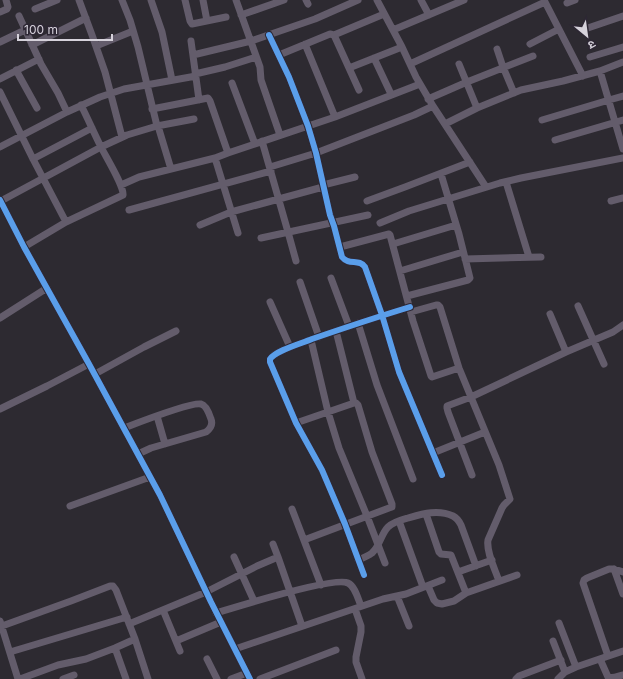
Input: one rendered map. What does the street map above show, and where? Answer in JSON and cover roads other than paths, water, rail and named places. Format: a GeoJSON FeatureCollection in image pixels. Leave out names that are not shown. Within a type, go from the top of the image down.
{"type":"FeatureCollection","features":[{"type":"Feature","properties":{"kind":"street"},"geometry":{"type":"LineString","coordinates":[[0,12],[8,7],[6,0]]}},
{"type":"Feature","properties":{"kind":"street"},"geometry":{"type":"LineString","coordinates":[[36,9],[57,0]]}},
{"type":"Feature","properties":{"kind":"street"},"geometry":{"type":"LineString","coordinates":[[79,0],[111,93],[122,137]]}},
{"type":"Feature","properties":{"kind":"street"},"geometry":{"type":"LineString","coordinates":[[122,0],[134,31],[152,108],[171,169]]}},
{"type":"Feature","properties":{"kind":"street"},"geometry":{"type":"LineString","coordinates":[[151,0],[162,32],[172,80]]}},
{"type":"Feature","properties":{"kind":"street"},"geometry":{"type":"LineString","coordinates":[[185,0],[191,23],[194,24],[226,17]]}},
{"type":"Feature","properties":{"kind":"street"},"geometry":{"type":"LineString","coordinates":[[203,0],[207,21]]}},
{"type":"Feature","properties":{"kind":"street"},"geometry":{"type":"LineString","coordinates":[[236,0],[261,71],[261,80],[280,135]]}},
{"type":"Feature","properties":{"kind":"street"},"geometry":{"type":"LineString","coordinates":[[241,15],[266,3],[284,0]]}},
{"type":"Feature","properties":{"kind":"street"},"geometry":{"type":"LineString","coordinates":[[193,55],[251,41],[269,35],[315,19],[358,0]]}},
{"type":"Feature","properties":{"kind":"street"},"geometry":{"type":"LineString","coordinates":[[377,0],[428,99],[486,187]]}},
{"type":"Feature","properties":{"kind":"street"},"geometry":{"type":"LineString","coordinates":[[421,0],[428,15]]}},
{"type":"Feature","properties":{"kind":"street"},"geometry":{"type":"LineString","coordinates":[[567,3],[575,0]]}},
{"type":"Feature","properties":{"kind":"street"},"geometry":{"type":"LineString","coordinates":[[393,30],[459,1]]}},
{"type":"Feature","properties":{"kind":"street"},"geometry":{"type":"LineString","coordinates":[[410,64],[544,1],[583,76]]}},
{"type":"Feature","properties":{"kind":"street"},"geometry":{"type":"LineString","coordinates":[[278,55],[330,34],[334,36],[384,14]]}},
{"type":"Feature","properties":{"kind":"street"},"geometry":{"type":"LineString","coordinates":[[19,16],[38,59],[68,112]]}},
{"type":"Feature","properties":{"kind":"street"},"geometry":{"type":"LineString","coordinates":[[582,30],[623,16]]}},
{"type":"Feature","properties":{"kind":"street"},"geometry":{"type":"LineString","coordinates":[[32,45],[86,18]]}},
{"type":"Feature","properties":{"kind":"street"},"geometry":{"type":"LineString","coordinates":[[530,44],[559,29]]}},
{"type":"Feature","properties":{"kind":"street"},"geometry":{"type":"LineString","coordinates":[[0,42],[25,30]]}},
{"type":"Feature","properties":{"kind":"street"},"geometry":{"type":"LineString","coordinates":[[96,46],[134,31]]}},
{"type":"Feature","properties":{"kind":"street"},"geometry":{"type":"LineString","coordinates":[[269,35],[289,77],[308,126],[342,257],[347,262],[360,262],[365,267],[382,315],[399,372],[442,475]]}},
{"type":"Feature","properties":{"kind":"street"},"geometry":{"type":"LineString","coordinates":[[334,36],[359,90]]}},
{"type":"Feature","properties":{"kind":"street"},"geometry":{"type":"LineString","coordinates":[[191,41],[199,100]]}},
{"type":"Feature","properties":{"kind":"street"},"geometry":{"type":"LineString","coordinates":[[305,44],[335,116]]}},
{"type":"Feature","properties":{"kind":"street"},"geometry":{"type":"LineString","coordinates":[[349,68],[402,47]]}},
{"type":"Feature","properties":{"kind":"street"},"geometry":{"type":"LineString","coordinates":[[590,57],[623,47]]}},
{"type":"Feature","properties":{"kind":"street"},"geometry":{"type":"LineString","coordinates":[[497,49],[514,93]]}},
{"type":"Feature","properties":{"kind":"street"},"geometry":{"type":"LineString","coordinates":[[428,99],[532,56]]}},
{"type":"Feature","properties":{"kind":"street"},"geometry":{"type":"LineString","coordinates":[[0,147],[81,105],[111,93],[124,89],[196,75],[256,57]]}},
{"type":"Feature","properties":{"kind":"street"},"geometry":{"type":"LineString","coordinates":[[374,58],[391,94]]}},
{"type":"Feature","properties":{"kind":"street"},"geometry":{"type":"LineString","coordinates":[[0,79],[38,59]]}},
{"type":"Feature","properties":{"kind":"street"},"geometry":{"type":"LineString","coordinates":[[444,124],[477,108],[514,93],[583,76],[623,62]]}},
{"type":"Feature","properties":{"kind":"street"},"geometry":{"type":"LineString","coordinates":[[459,64],[477,108]]}},
{"type":"Feature","properties":{"kind":"street"},"geometry":{"type":"LineString","coordinates":[[16,70],[37,108]]}},
{"type":"Feature","properties":{"kind":"street"},"geometry":{"type":"LineString","coordinates":[[600,71],[623,149]]}},
{"type":"Feature","properties":{"kind":"street"},"geometry":{"type":"LineString","coordinates":[[232,83],[255,144]]}},
{"type":"Feature","properties":{"kind":"street"},"geometry":{"type":"LineString","coordinates":[[121,184],[139,177],[228,154],[420,84]]}},
{"type":"Feature","properties":{"kind":"street"},"geometry":{"type":"LineString","coordinates":[[0,92],[66,222]]}},
{"type":"Feature","properties":{"kind":"street"},"geometry":{"type":"LineString","coordinates":[[542,120],[623,96]]}},
{"type":"Feature","properties":{"kind":"street"},"geometry":{"type":"LineString","coordinates":[[152,108],[208,98],[228,154]]}},
{"type":"Feature","properties":{"kind":"street"},"geometry":{"type":"LineString","coordinates":[[24,247],[66,222],[123,195],[124,192],[121,184],[81,105]]}},
{"type":"Feature","properties":{"kind":"street"},"geometry":{"type":"LineString","coordinates":[[129,210],[271,169],[414,115],[433,106]]}},
{"type":"Feature","properties":{"kind":"street"},"geometry":{"type":"LineString","coordinates":[[194,119],[157,126],[122,137],[0,201],[160,495],[216,613],[249,676],[231,679]]}},
{"type":"Feature","properties":{"kind":"street"},"geometry":{"type":"LineString","coordinates":[[555,140],[623,120]]}},
{"type":"Feature","properties":{"kind":"street"},"geometry":{"type":"LineString","coordinates":[[33,159],[92,128]]}},
{"type":"Feature","properties":{"kind":"street"},"geometry":{"type":"LineString","coordinates":[[262,141],[296,261]]}},
{"type":"Feature","properties":{"kind":"street"},"geometry":{"type":"LineString","coordinates":[[215,158],[238,233]]}},
{"type":"Feature","properties":{"kind":"street"},"geometry":{"type":"LineString","coordinates":[[380,223],[409,211],[486,187],[623,158]]}},
{"type":"Feature","properties":{"kind":"street"},"geometry":{"type":"LineString","coordinates":[[367,200],[441,174],[470,162]]}},
{"type":"Feature","properties":{"kind":"street"},"geometry":{"type":"LineString","coordinates":[[407,296],[468,280],[470,278],[459,234],[441,174]]}},
{"type":"Feature","properties":{"kind":"street"},"geometry":{"type":"LineString","coordinates":[[200,225],[231,212],[355,177]]}},
{"type":"Feature","properties":{"kind":"street"},"geometry":{"type":"LineString","coordinates":[[506,182],[529,257]]}},
{"type":"Feature","properties":{"kind":"street"},"geometry":{"type":"LineString","coordinates":[[611,201],[623,198]]}},
{"type":"Feature","properties":{"kind":"street"},"geometry":{"type":"LineString","coordinates":[[262,238],[368,215]]}},
{"type":"Feature","properties":{"kind":"street"},"geometry":{"type":"LineString","coordinates":[[393,244],[456,225]]}},
{"type":"Feature","properties":{"kind":"street"},"geometry":{"type":"LineString","coordinates":[[340,247],[389,234],[390,235],[410,310],[431,376],[459,368]]}},
{"type":"Feature","properties":{"kind":"street"},"geometry":{"type":"LineString","coordinates":[[400,271],[464,255],[541,257]]}},
{"type":"Feature","properties":{"kind":"street"},"geometry":{"type":"LineString","coordinates":[[331,278],[349,326]]}},
{"type":"Feature","properties":{"kind":"street"},"geometry":{"type":"LineString","coordinates":[[300,282],[319,337]]}},
{"type":"Feature","properties":{"kind":"street"},"geometry":{"type":"LineString","coordinates":[[0,318],[47,288]]}},
{"type":"Feature","properties":{"kind":"street"},"geometry":{"type":"LineString","coordinates":[[270,302],[290,347]]}},
{"type":"Feature","properties":{"kind":"street"},"geometry":{"type":"LineString","coordinates":[[364,575],[345,524],[322,470],[296,423],[270,359],[274,355],[290,347],[382,315],[436,305],[440,307],[459,368],[499,465],[510,499],[502,508],[487,544],[499,581]]}},
{"type":"Feature","properties":{"kind":"street"},"geometry":{"type":"LineString","coordinates":[[578,306],[604,364]]}},
{"type":"Feature","properties":{"kind":"street"},"geometry":{"type":"LineString","coordinates":[[550,314],[566,352]]}},
{"type":"Feature","properties":{"kind":"street"},"geometry":{"type":"LineString","coordinates":[[358,323],[377,385],[413,479]]}},
{"type":"Feature","properties":{"kind":"street"},"geometry":{"type":"LineString","coordinates":[[472,475],[446,408],[447,406],[471,397],[566,352],[594,341],[613,332],[623,325]]}},
{"type":"Feature","properties":{"kind":"street"},"geometry":{"type":"LineString","coordinates":[[95,374],[176,331]]}},
{"type":"Feature","properties":{"kind":"street"},"geometry":{"type":"LineString","coordinates":[[304,540],[392,507],[372,452],[359,407],[356,403],[354,403],[336,331]]}},
{"type":"Feature","properties":{"kind":"street"},"geometry":{"type":"LineString","coordinates":[[311,340],[328,412],[339,448],[385,563]]}},
{"type":"Feature","properties":{"kind":"street"},"geometry":{"type":"LineString","coordinates":[[0,409],[89,364]]}},
{"type":"Feature","properties":{"kind":"street"},"geometry":{"type":"LineString","coordinates":[[296,423],[354,403]]}},
{"type":"Feature","properties":{"kind":"street"},"geometry":{"type":"LineString","coordinates":[[124,428],[184,407],[199,404],[203,404],[206,407],[212,424],[210,429],[206,432],[151,448],[138,454]]}},
{"type":"Feature","properties":{"kind":"street"},"geometry":{"type":"LineString","coordinates":[[157,416],[165,444]]}},
{"type":"Feature","properties":{"kind":"street"},"geometry":{"type":"LineString","coordinates":[[433,453],[485,432]]}},
{"type":"Feature","properties":{"kind":"street"},"geometry":{"type":"LineString","coordinates":[[70,506],[150,477]]}},
{"type":"Feature","properties":{"kind":"street"},"geometry":{"type":"LineString","coordinates":[[292,508],[321,585]]}},
{"type":"Feature","properties":{"kind":"street"},"geometry":{"type":"LineString","coordinates":[[358,560],[371,554],[384,532],[393,523],[426,514],[440,513],[458,519],[476,566]]}},
{"type":"Feature","properties":{"kind":"street"},"geometry":{"type":"LineString","coordinates":[[426,514],[439,552],[441,554],[451,555],[466,594]]}},
{"type":"Feature","properties":{"kind":"street"},"geometry":{"type":"LineString","coordinates":[[398,521],[426,587],[434,600],[437,602],[442,604],[454,601],[466,594],[517,575]]}},
{"type":"Feature","properties":{"kind":"street"},"geometry":{"type":"LineString","coordinates":[[272,544],[302,626]]}},
{"type":"Feature","properties":{"kind":"street"},"geometry":{"type":"LineString","coordinates":[[234,557],[254,601]]}},
{"type":"Feature","properties":{"kind":"street"},"geometry":{"type":"LineString","coordinates":[[10,652],[163,610],[206,592],[242,573],[278,557]]}},
{"type":"Feature","properties":{"kind":"street"},"geometry":{"type":"LineString","coordinates":[[458,572],[492,560]]}},
{"type":"Feature","properties":{"kind":"street"},"geometry":{"type":"LineString","coordinates":[[614,569],[623,594]]}},
{"type":"Feature","properties":{"kind":"street"},"geometry":{"type":"LineString","coordinates":[[608,656],[583,583],[587,578],[609,570],[614,569],[623,572]]}},
{"type":"Feature","properties":{"kind":"street"},"geometry":{"type":"LineString","coordinates":[[235,649],[382,599],[426,587],[442,580]]}},
{"type":"Feature","properties":{"kind":"street"},"geometry":{"type":"LineString","coordinates":[[216,613],[254,601],[333,582],[347,583],[354,590],[361,626],[356,662],[362,679]]}},
{"type":"Feature","properties":{"kind":"street"},"geometry":{"type":"LineString","coordinates":[[135,639],[86,659],[58,665],[19,679],[1,624],[71,602],[113,586],[128,620],[135,639],[148,679]]}},
{"type":"Feature","properties":{"kind":"street"},"geometry":{"type":"LineString","coordinates":[[397,596],[409,626]]}},
{"type":"Feature","properties":{"kind":"street"},"geometry":{"type":"LineString","coordinates":[[163,610],[180,651]]}},
{"type":"Feature","properties":{"kind":"street"},"geometry":{"type":"LineString","coordinates":[[176,641],[221,622]]}},
{"type":"Feature","properties":{"kind":"street"},"geometry":{"type":"LineString","coordinates":[[559,623],[576,667]]}},
{"type":"Feature","properties":{"kind":"street"},"geometry":{"type":"LineString","coordinates":[[553,641],[566,672]]}},
{"type":"Feature","properties":{"kind":"street"},"geometry":{"type":"LineString","coordinates":[[116,648],[126,679]]}},
{"type":"Feature","properties":{"kind":"street"},"geometry":{"type":"LineString","coordinates":[[260,679],[336,650]]}},
{"type":"Feature","properties":{"kind":"street"},"geometry":{"type":"LineString","coordinates":[[558,679],[566,672],[576,667],[623,651]]}},
{"type":"Feature","properties":{"kind":"street"},"geometry":{"type":"LineString","coordinates":[[208,659],[217,679]]}},
{"type":"Feature","properties":{"kind":"street"},"geometry":{"type":"LineString","coordinates":[[600,659],[608,677],[614,678],[623,675]]}},
{"type":"Feature","properties":{"kind":"street"},"geometry":{"type":"LineString","coordinates":[[516,679],[519,676],[561,660]]}},
{"type":"Feature","properties":{"kind":"street"},"geometry":{"type":"LineString","coordinates":[[63,679],[74,675]]}}]}
